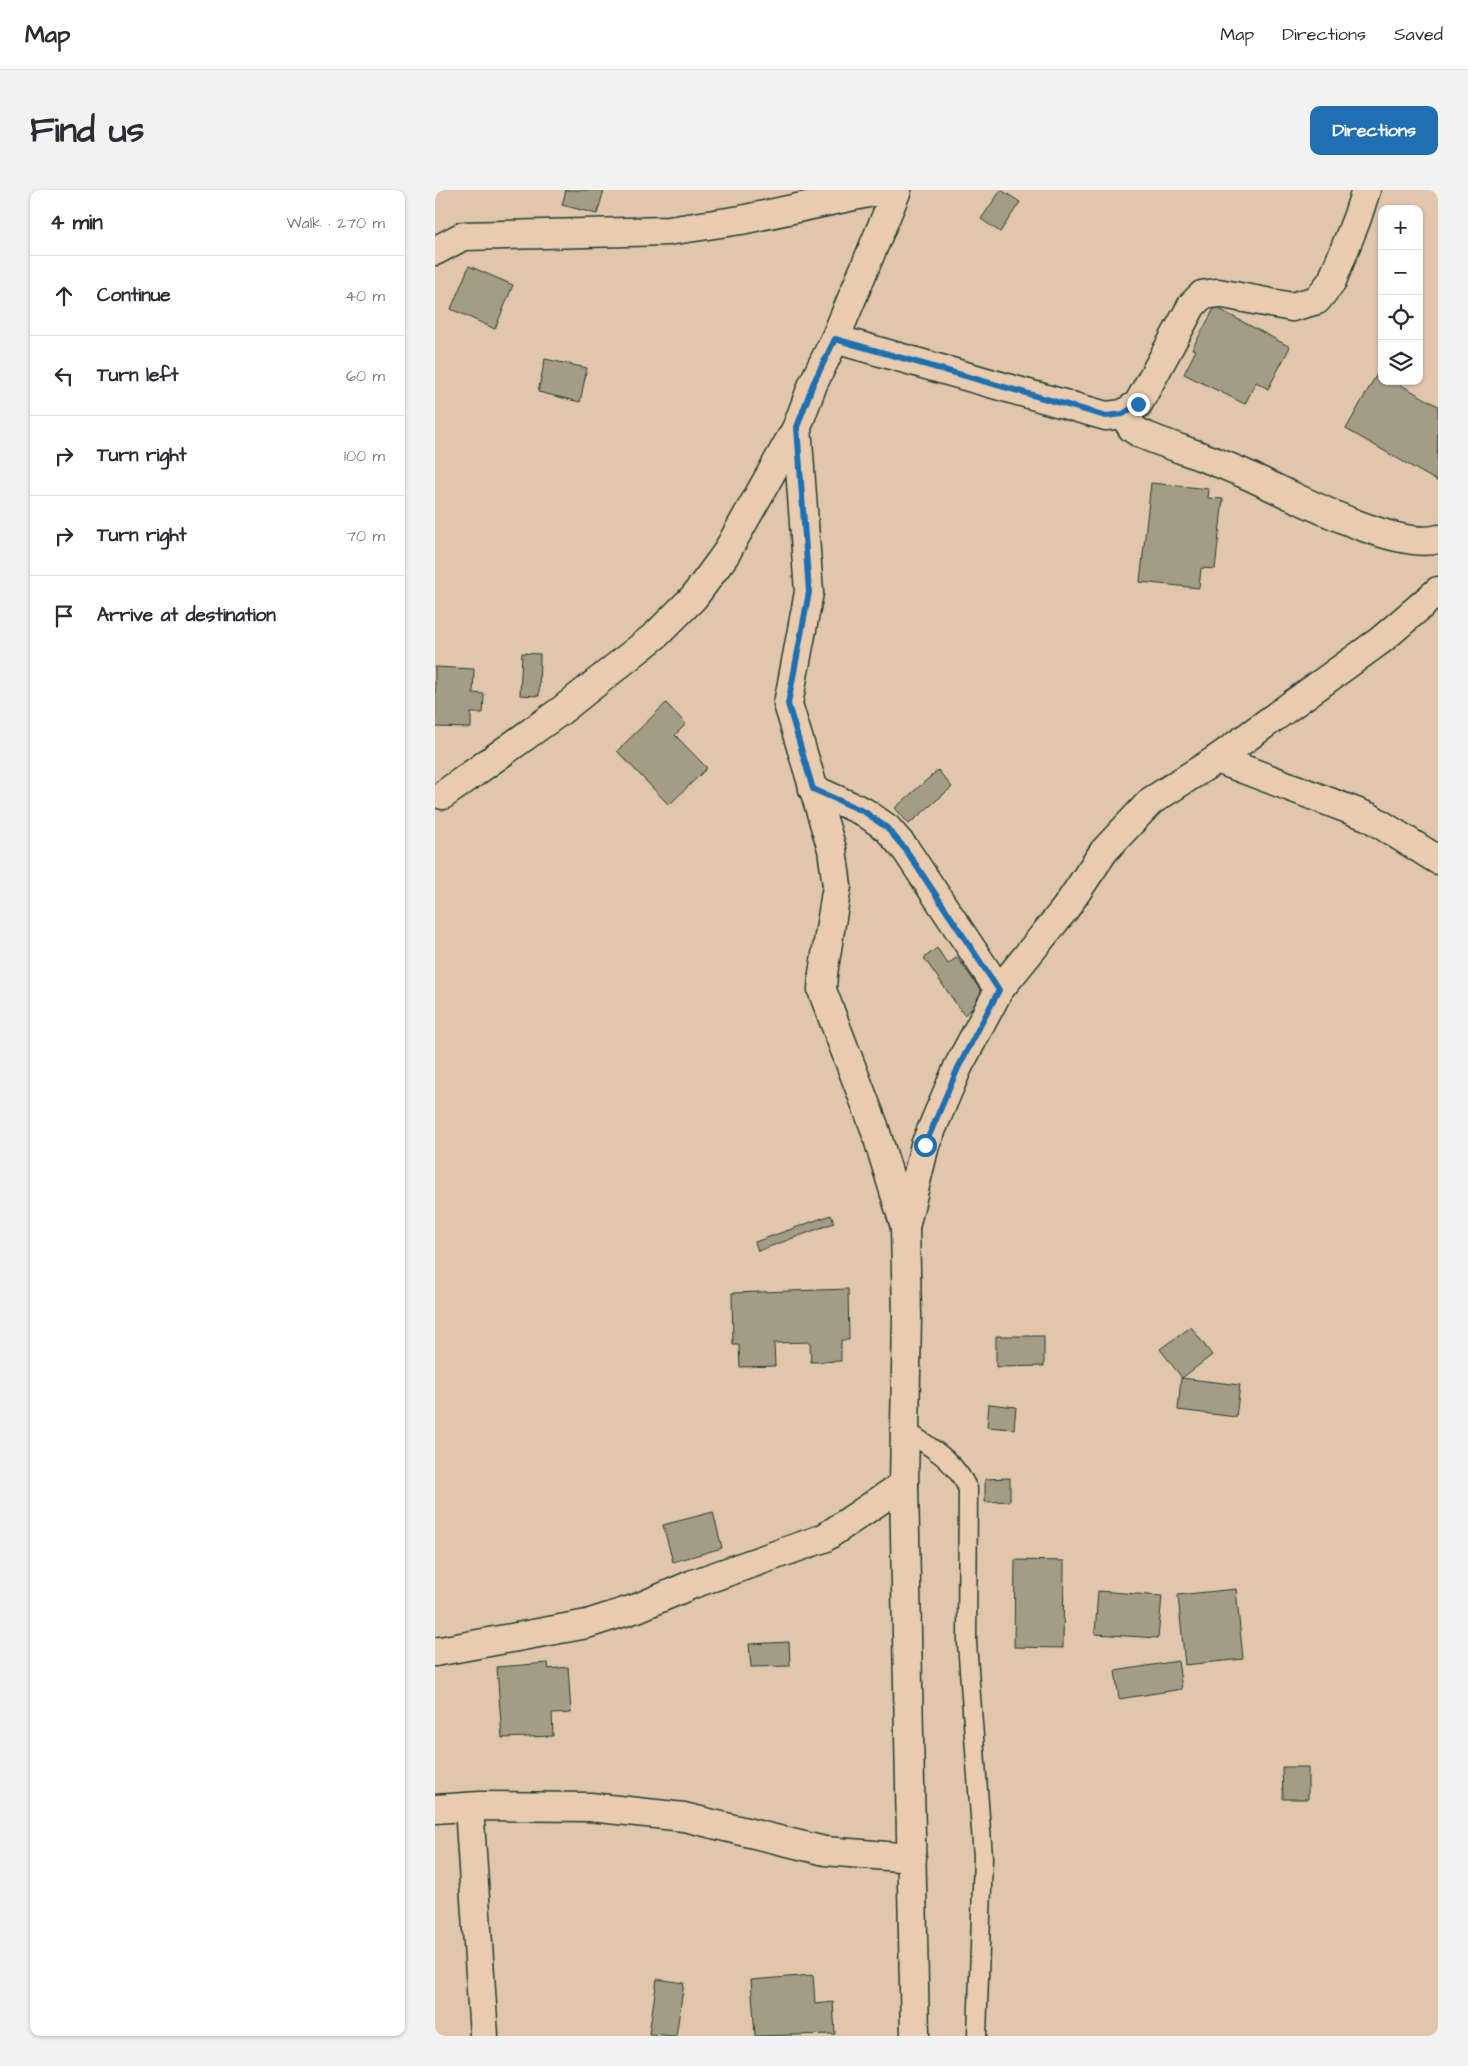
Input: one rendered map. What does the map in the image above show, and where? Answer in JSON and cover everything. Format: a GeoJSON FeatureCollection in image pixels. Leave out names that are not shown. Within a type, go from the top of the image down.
{"type":"FeatureCollection","features":[{"type":"Feature","properties":{"kind":"street"},"geometry":{"type":"LineString","coordinates":[[435,251],[463,236],[669,231],[741,220],[882,190]]}},
{"type":"Feature","properties":{"kind":"street"},"geometry":{"type":"LineString","coordinates":[[443,795],[562,710],[656,635],[694,598],[725,555],[797,427],[813,384],[835,339],[897,190]]}},
{"type":"Feature","properties":{"kind":"street"},"geometry":{"type":"LineString","coordinates":[[835,339],[1106,416],[1123,414],[1138,404],[1191,305],[1202,295],[1218,293],[1292,308],[1317,300],[1332,281],[1366,190]]}},
{"type":"Feature","properties":{"kind":"street"},"geometry":{"type":"LineString","coordinates":[[1123,414],[1132,428],[1141,434],[1237,470],[1379,533],[1425,543],[1438,539]]}},
{"type":"Feature","properties":{"kind":"street"},"geometry":{"type":"LineString","coordinates":[[797,427],[809,592],[788,704],[832,849],[837,886],[823,974],[823,990],[874,1126],[905,1227]]}},
{"type":"Feature","properties":{"kind":"street"},"geometry":{"type":"LineString","coordinates":[[915,2036],[905,1484],[905,1227],[925,1145],[958,1068],[999,990],[1065,909],[1104,851],[1151,801],[1217,760],[1381,640],[1438,591]]}},
{"type":"Feature","properties":{"kind":"street"},"geometry":{"type":"LineString","coordinates":[[1217,760],[1369,817],[1438,860]]}},
{"type":"Feature","properties":{"kind":"street"},"geometry":{"type":"LineString","coordinates":[[813,789],[865,812],[887,828],[906,850],[999,990]]}},
{"type":"Feature","properties":{"kind":"street"},"geometry":{"type":"LineString","coordinates":[[435,1652],[587,1624],[637,1608],[693,1584],[824,1538],[905,1484]]}},
{"type":"Feature","properties":{"kind":"street"},"geometry":{"type":"LineString","coordinates":[[435,1809],[469,1807],[590,1807],[684,1817],[825,1851],[912,1858]]}},
{"type":"Feature","properties":{"kind":"street"},"geometry":{"type":"LineString","coordinates":[[469,1807],[484,2036]]}},
{"type":"Feature","properties":{"kind":"lane"},"geometry":{"type":"LineString","coordinates":[[905,1430],[947,1459],[960,1472],[967,1489],[967,1643],[983,1857],[977,2036]]}},
{"type":"Feature","properties":{"kind":"building"},"geometry":{"type":"Polygon","coordinates":[[[566,190],[604,190],[597,214],[562,205],[566,190]]]}},
{"type":"Feature","properties":{"kind":"building"},"geometry":{"type":"Polygon","coordinates":[[[1001,190],[1020,202],[1000,232],[981,219],[1001,190]]]}},
{"type":"Feature","properties":{"kind":"building"},"geometry":{"type":"Polygon","coordinates":[[[469,266],[513,285],[495,329],[451,309],[469,266]]]}},
{"type":"Feature","properties":{"kind":"building"},"geometry":{"type":"Polygon","coordinates":[[[1215,307],[1290,347],[1268,389],[1256,382],[1245,404],[1184,374],[1196,350],[1192,349],[1215,307]]]}},
{"type":"Feature","properties":{"kind":"building"},"geometry":{"type":"Polygon","coordinates":[[[545,359],[587,368],[580,402],[538,392],[545,359]]]}},
{"type":"Feature","properties":{"kind":"building"},"geometry":{"type":"Polygon","coordinates":[[[1378,372],[1378,385],[1401,385],[1438,406],[1437,481],[1346,429],[1378,372]]]}},
{"type":"Feature","properties":{"kind":"building"},"geometry":{"type":"Polygon","coordinates":[[[1151,483],[1209,489],[1208,498],[1223,499],[1215,569],[1201,568],[1199,588],[1140,582],[1151,483]]]}},
{"type":"Feature","properties":{"kind":"building"},"geometry":{"type":"Polygon","coordinates":[[[522,653],[540,654],[539,696],[520,695],[522,653]]]}},
{"type":"Feature","properties":{"kind":"building"},"geometry":{"type":"Polygon","coordinates":[[[435,667],[474,669],[473,693],[484,694],[483,713],[471,713],[471,728],[435,727],[435,667]]]}},
{"type":"Feature","properties":{"kind":"building"},"geometry":{"type":"Polygon","coordinates":[[[666,703],[686,724],[675,735],[707,768],[669,805],[617,751],[666,703]]]}},
{"type":"Feature","properties":{"kind":"building"},"geometry":{"type":"Polygon","coordinates":[[[938,770],[952,787],[909,824],[895,808],[938,770]]]}},
{"type":"Feature","properties":{"kind":"building"},"geometry":{"type":"Polygon","coordinates":[[[937,948],[948,964],[957,957],[986,998],[964,1015],[924,958],[937,948]]]}},
{"type":"Feature","properties":{"kind":"building"},"geometry":{"type":"Polygon","coordinates":[[[831,1215],[834,1223],[758,1251],[755,1242],[831,1215]]]}},
{"type":"Feature","properties":{"kind":"building"},"geometry":{"type":"Polygon","coordinates":[[[848,1289],[849,1340],[841,1340],[841,1361],[811,1362],[810,1342],[774,1343],[775,1366],[740,1367],[739,1345],[733,1345],[732,1293],[848,1289]]]}},
{"type":"Feature","properties":{"kind":"building"},"geometry":{"type":"Polygon","coordinates":[[[1191,1327],[1212,1355],[1182,1378],[1160,1349],[1191,1327]]]}},
{"type":"Feature","properties":{"kind":"building"},"geometry":{"type":"Polygon","coordinates":[[[996,1336],[1044,1336],[1044,1366],[996,1367],[996,1336]]]}},
{"type":"Feature","properties":{"kind":"building"},"geometry":{"type":"Polygon","coordinates":[[[1181,1378],[1240,1385],[1236,1417],[1178,1410],[1181,1378]]]}},
{"type":"Feature","properties":{"kind":"building"},"geometry":{"type":"Polygon","coordinates":[[[989,1404],[1016,1407],[1014,1429],[987,1427],[989,1404]]]}},
{"type":"Feature","properties":{"kind":"building"},"geometry":{"type":"Polygon","coordinates":[[[1010,1478],[1010,1501],[985,1502],[985,1479],[1010,1478]]]}},
{"type":"Feature","properties":{"kind":"building"},"geometry":{"type":"Polygon","coordinates":[[[713,1512],[722,1548],[673,1562],[663,1525],[713,1512]]]}},
{"type":"Feature","properties":{"kind":"building"},"geometry":{"type":"Polygon","coordinates":[[[1015,1560],[1064,1561],[1063,1648],[1014,1647],[1015,1560]]]}},
{"type":"Feature","properties":{"kind":"building"},"geometry":{"type":"Polygon","coordinates":[[[1236,1589],[1243,1659],[1185,1665],[1178,1595],[1236,1589]]]}},
{"type":"Feature","properties":{"kind":"building"},"geometry":{"type":"Polygon","coordinates":[[[1098,1591],[1162,1596],[1158,1638],[1095,1634],[1098,1591]]]}},
{"type":"Feature","properties":{"kind":"building"},"geometry":{"type":"Polygon","coordinates":[[[789,1642],[790,1666],[751,1667],[749,1644],[789,1642]]]}},
{"type":"Feature","properties":{"kind":"building"},"geometry":{"type":"Polygon","coordinates":[[[1178,1661],[1182,1689],[1119,1699],[1115,1671],[1178,1661]]]}},
{"type":"Feature","properties":{"kind":"building"},"geometry":{"type":"Polygon","coordinates":[[[548,1663],[549,1669],[568,1667],[571,1713],[552,1714],[553,1736],[502,1738],[497,1667],[548,1663]]]}},
{"type":"Feature","properties":{"kind":"building"},"geometry":{"type":"Polygon","coordinates":[[[1282,1767],[1308,1767],[1308,1799],[1283,1799],[1282,1767]]]}},
{"type":"Feature","properties":{"kind":"building"},"geometry":{"type":"Polygon","coordinates":[[[813,1975],[815,2004],[833,2002],[835,2034],[755,2036],[751,1980],[813,1975]]]}},
{"type":"Feature","properties":{"kind":"building"},"geometry":{"type":"Polygon","coordinates":[[[657,1979],[684,1983],[676,2036],[649,2034],[657,1979]]]}},
{"type":"Feature","properties":{"kind":"route"},"geometry":{"type":"LineString","coordinates":[[925,1145],[958,1068],[999,990],[906,850],[887,828],[865,812],[813,789],[788,704],[809,592],[797,427],[813,384],[835,339],[964,378],[1106,416],[1123,414],[1138,404]]}}]}
